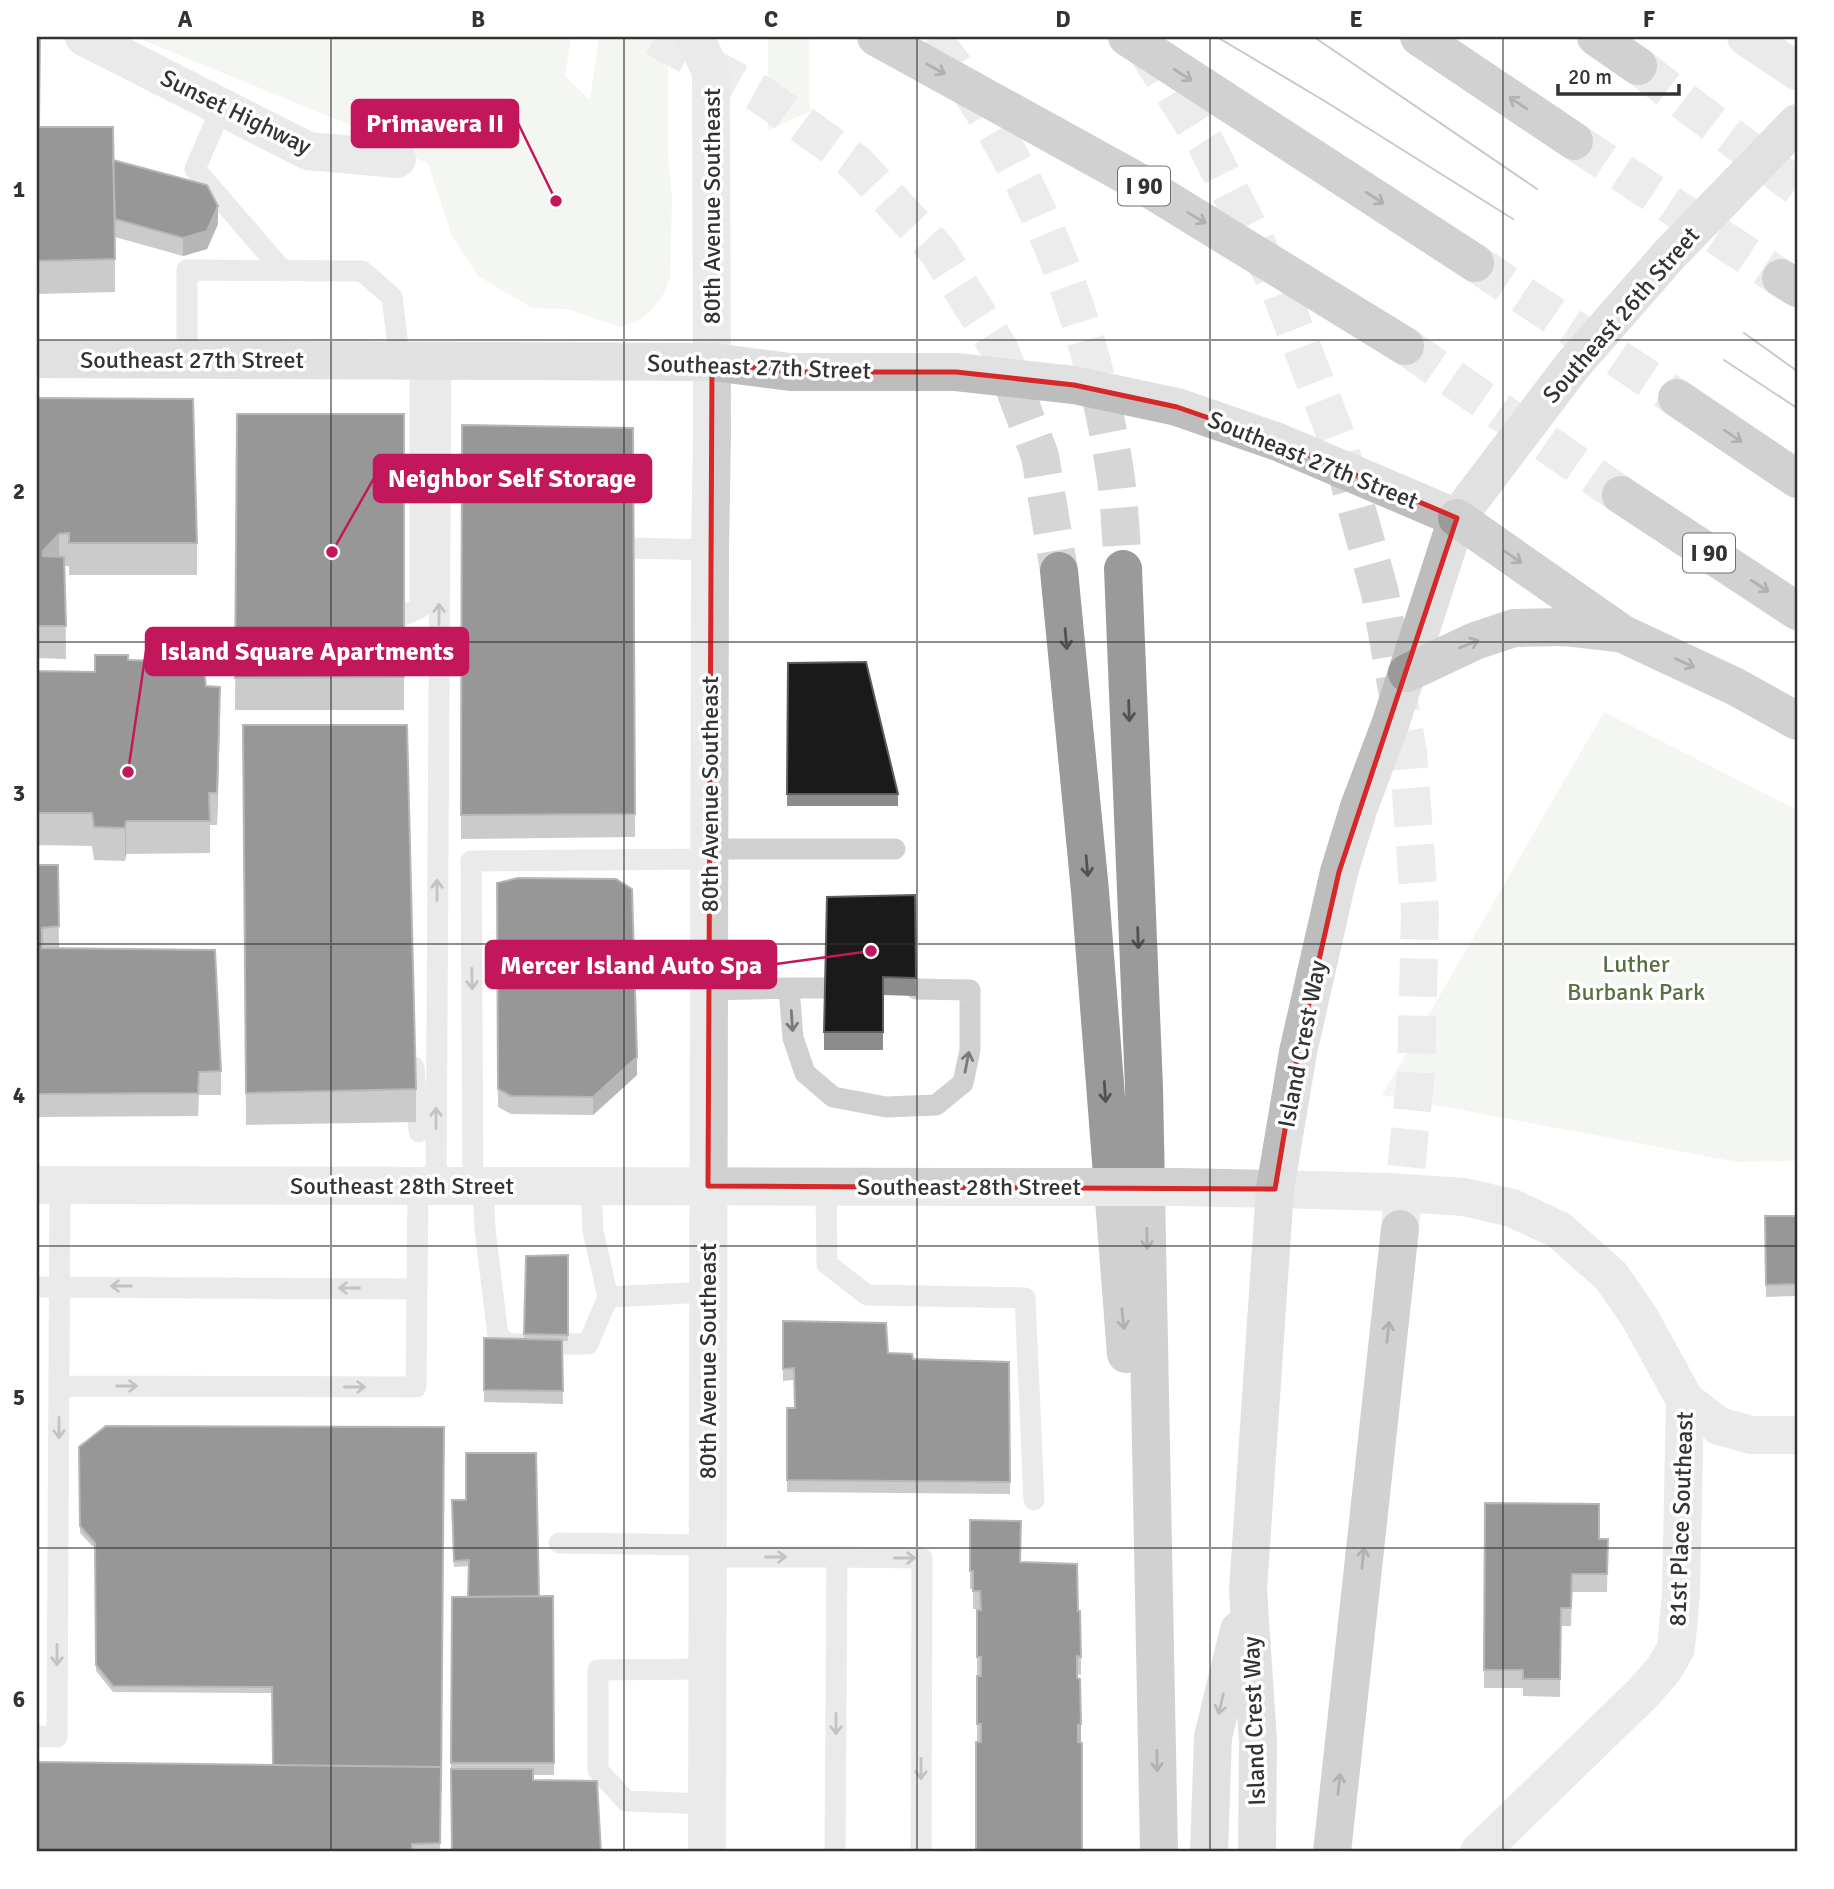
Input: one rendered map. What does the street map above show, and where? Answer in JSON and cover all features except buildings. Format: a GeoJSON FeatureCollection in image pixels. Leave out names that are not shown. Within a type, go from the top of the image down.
{"type":"FeatureCollection","features":[{"type":"Feature","properties":{"kind":"highway","name":"I 90"},"geometry":{"type":"LineString","coordinates":[[876,37],[1135,180],[1405,346]]}},
{"type":"Feature","properties":{"kind":"highway"},"geometry":{"type":"LineString","coordinates":[[1127,37],[1475,263]]}},
{"type":"Feature","properties":{"kind":"highway"},"geometry":{"type":"LineString","coordinates":[[1419,37],[1574,141]]}},
{"type":"Feature","properties":{"kind":"highway"},"geometry":{"type":"LineString","coordinates":[[1596,37],[1638,66]]}},
{"type":"Feature","properties":{"kind":"highway"},"geometry":{"type":"LineString","coordinates":[[1677,398],[1797,479]]}},
{"type":"Feature","properties":{"kind":"highway","name":"I 90"},"geometry":{"type":"LineString","coordinates":[[1621,495],[1797,611]]}},
{"type":"Feature","properties":{"kind":"highway"},"geometry":{"type":"LineString","coordinates":[[1457,518],[1623,634],[1736,687],[1797,721]]}},
{"type":"Feature","properties":{"kind":"highway"},"geometry":{"type":"LineString","coordinates":[[1123,569],[1144,1088],[1159,1852]]}},
{"type":"Feature","properties":{"kind":"highway"},"geometry":{"type":"LineString","coordinates":[[1059,571],[1090,891],[1121,1295],[1154,1644]]}},
{"type":"Feature","properties":{"kind":"highway"},"geometry":{"type":"LineString","coordinates":[[1407,673],[1475,641],[1514,628],[1565,627],[1623,634]]}},
{"type":"Feature","properties":{"kind":"highway"},"geometry":{"type":"LineString","coordinates":[[1332,1852],[1400,1229]]}},
{"type":"Feature","properties":{"kind":"main road","name":"Southeast 26th Street"},"geometry":{"type":"LineString","coordinates":[[1457,518],[1572,366],[1669,255],[1797,123]]}},
{"type":"Feature","properties":{"kind":"main road","name":"Southeast 27th Street"},"geometry":{"type":"LineString","coordinates":[[37,359],[712,362],[790,372],[956,372],[1074,384],[1177,407],[1278,442],[1457,518]]}},
{"type":"Feature","properties":{"kind":"main road","name":"Island Crest Way"},"geometry":{"type":"LineString","coordinates":[[1257,1852],[1258,1741],[1248,1590],[1275,1189],[1298,1052],[1339,872],[1457,518]]}},
{"type":"Feature","properties":{"kind":"main road","name":"Island Crest Way"},"geometry":{"type":"LineString","coordinates":[[1209,1852],[1213,1737],[1248,1590]]}},
{"type":"Feature","properties":{"kind":"street","name":"Sunset Highway"},"geometry":{"type":"LineString","coordinates":[[84,37],[308,151],[397,159]]}},
{"type":"Feature","properties":{"kind":"street","name":"80th Avenue Southeast"},"geometry":{"type":"LineString","coordinates":[[695,37],[717,54],[711,127],[707,1852]]}},
{"type":"Feature","properties":{"kind":"street"},"geometry":{"type":"LineString","coordinates":[[1746,37],[1797,71]]}},
{"type":"Feature","properties":{"kind":"street","name":"Southeast 28th Street"},"geometry":{"type":"LineString","coordinates":[[48,1185],[1180,1187],[1387,1192],[1464,1197],[1512,1208],[1559,1230],[1611,1276],[1640,1318],[1685,1399],[1718,1426],[1751,1435],[1797,1435]]}},
{"type":"Feature","properties":{"kind":"street","name":"81st Place Southeast"},"geometry":{"type":"LineString","coordinates":[[1479,1852],[1644,1692],[1664,1669],[1676,1648],[1681,1594],[1685,1399]]}},
{"type":"Feature","properties":{"kind":"lane"},"geometry":{"type":"LineString","coordinates":[[222,107],[195,169],[283,271]]}},
{"type":"Feature","properties":{"kind":"lane"},"geometry":{"type":"LineString","coordinates":[[59,1386],[416,1387],[417,1289],[427,1186],[420,362],[391,296],[362,271],[187,270],[187,360]]}},
{"type":"Feature","properties":{"kind":"lane"},"geometry":{"type":"LineString","coordinates":[[404,615],[420,608],[420,362]]}},
{"type":"Feature","properties":{"kind":"lane"},"geometry":{"type":"LineString","coordinates":[[594,538],[633,548],[710,550]]}},
{"type":"Feature","properties":{"kind":"lane"},"geometry":{"type":"LineString","coordinates":[[591,1186],[593,1231],[608,1297],[588,1345],[509,1344],[498,1336],[478,1186],[471,862],[895,849]]}},
{"type":"Feature","properties":{"kind":"lane"},"geometry":{"type":"LineString","coordinates":[[789,988],[793,1038],[805,1073],[833,1097],[886,1107],[936,1105],[963,1083],[970,1050],[970,990],[916,989]]}},
{"type":"Feature","properties":{"kind":"lane"},"geometry":{"type":"LineString","coordinates":[[709,990],[825,988]]}},
{"type":"Feature","properties":{"kind":"lane"},"geometry":{"type":"LineString","coordinates":[[414,1067],[419,1132]]}},
{"type":"Feature","properties":{"kind":"lane"},"geometry":{"type":"LineString","coordinates":[[37,1737],[57,1737],[59,1286],[48,1185]]}},
{"type":"Feature","properties":{"kind":"lane"},"geometry":{"type":"LineString","coordinates":[[825,1186],[827,1264],[867,1295],[1026,1298],[1034,1500]]}},
{"type":"Feature","properties":{"kind":"lane"},"geometry":{"type":"LineString","coordinates":[[37,1287],[417,1289]]}},
{"type":"Feature","properties":{"kind":"lane"},"geometry":{"type":"LineString","coordinates":[[608,1297],[708,1292]]}},
{"type":"Feature","properties":{"kind":"lane"},"geometry":{"type":"LineString","coordinates":[[559,1543],[837,1557],[922,1558],[920,1852]]}},
{"type":"Feature","properties":{"kind":"lane"},"geometry":{"type":"LineString","coordinates":[[835,1852],[837,1557]]}},
{"type":"Feature","properties":{"kind":"lane"},"geometry":{"type":"LineString","coordinates":[[707,1669],[598,1670],[598,1770],[626,1801],[707,1804]]}},
{"type":"Feature","properties":{"kind":"highlighted area"},"geometry":{"type":"Polygon","coordinates":[[[712,362],[790,372],[956,372],[1074,385],[1177,407],[1278,442],[1457,518],[1339,872],[1298,1052],[1275,1189],[708,1186],[712,362]]]}},
{"type":"Feature","properties":{"kind":"green space"},"geometry":{"type":"Polygon","coordinates":[[[135,37],[571,37],[565,76],[590,100],[599,37],[668,37],[668,151],[672,199],[670,278],[663,295],[650,312],[638,321],[620,327],[567,309],[532,308],[478,276],[452,236],[428,164],[350,125],[135,37]]]}},
{"type":"Feature","properties":{"kind":"green space"},"geometry":{"type":"Polygon","coordinates":[[[768,37],[809,37],[811,111],[768,130],[768,37]]]}},
{"type":"Feature","properties":{"kind":"green space","name":"Luther Burbank Park"},"geometry":{"type":"Polygon","coordinates":[[[1604,712],[1797,810],[1797,1161],[1737,1162],[1382,1095],[1604,712]]]}},
{"type":"Feature","properties":{"kind":"tunnel"},"geometry":{"type":"LineString","coordinates":[[655,37],[763,96],[857,164],[937,250],[999,348],[1040,456],[1059,571]]}},
{"type":"Feature","properties":{"kind":"tunnel"},"geometry":{"type":"LineString","coordinates":[[932,37],[967,86],[1028,191],[1074,303],[1106,419],[1117,490],[1123,569]]}},
{"type":"Feature","properties":{"kind":"tunnel"},"geometry":{"type":"LineString","coordinates":[[1143,45],[1206,144],[1279,288],[1337,438],[1380,593],[1408,752],[1420,913],[1416,1073],[1400,1227]]}},
{"type":"Feature","properties":{"kind":"tunnel"},"geometry":{"type":"LineString","coordinates":[[1638,66],[1797,187]]}},
{"type":"Feature","properties":{"kind":"tunnel"},"geometry":{"type":"LineString","coordinates":[[1574,141],[1781,278]]}},
{"type":"Feature","properties":{"kind":"tunnel"},"geometry":{"type":"LineString","coordinates":[[1475,263],[1677,398]]}},
{"type":"Feature","properties":{"kind":"tunnel"},"geometry":{"type":"LineString","coordinates":[[1405,346],[1621,495]]}},
{"type":"Feature","properties":{"kind":"tram line"},"geometry":{"type":"LineString","coordinates":[[1217,37],[1513,219]]}},
{"type":"Feature","properties":{"kind":"tram line"},"geometry":{"type":"LineString","coordinates":[[1314,37],[1537,189]]}},
{"type":"Feature","properties":{"kind":"tram line"},"geometry":{"type":"LineString","coordinates":[[1744,333],[1797,371]]}},
{"type":"Feature","properties":{"kind":"tram line"},"geometry":{"type":"LineString","coordinates":[[1724,360],[1797,408]]}},
{"type":"Feature","properties":{"kind":"place","name":"Primavera II"},"geometry":{"type":"Point","coordinates":[556,201]}},
{"type":"Feature","properties":{"kind":"place","name":"Neighbor Self Storage"},"geometry":{"type":"Point","coordinates":[332,552]}},
{"type":"Feature","properties":{"kind":"place","name":"Island Square Apartments"},"geometry":{"type":"Point","coordinates":[128,772]}},
{"type":"Feature","properties":{"kind":"place","name":"Mercer Island Auto Spa"},"geometry":{"type":"Point","coordinates":[871,951]}}]}
